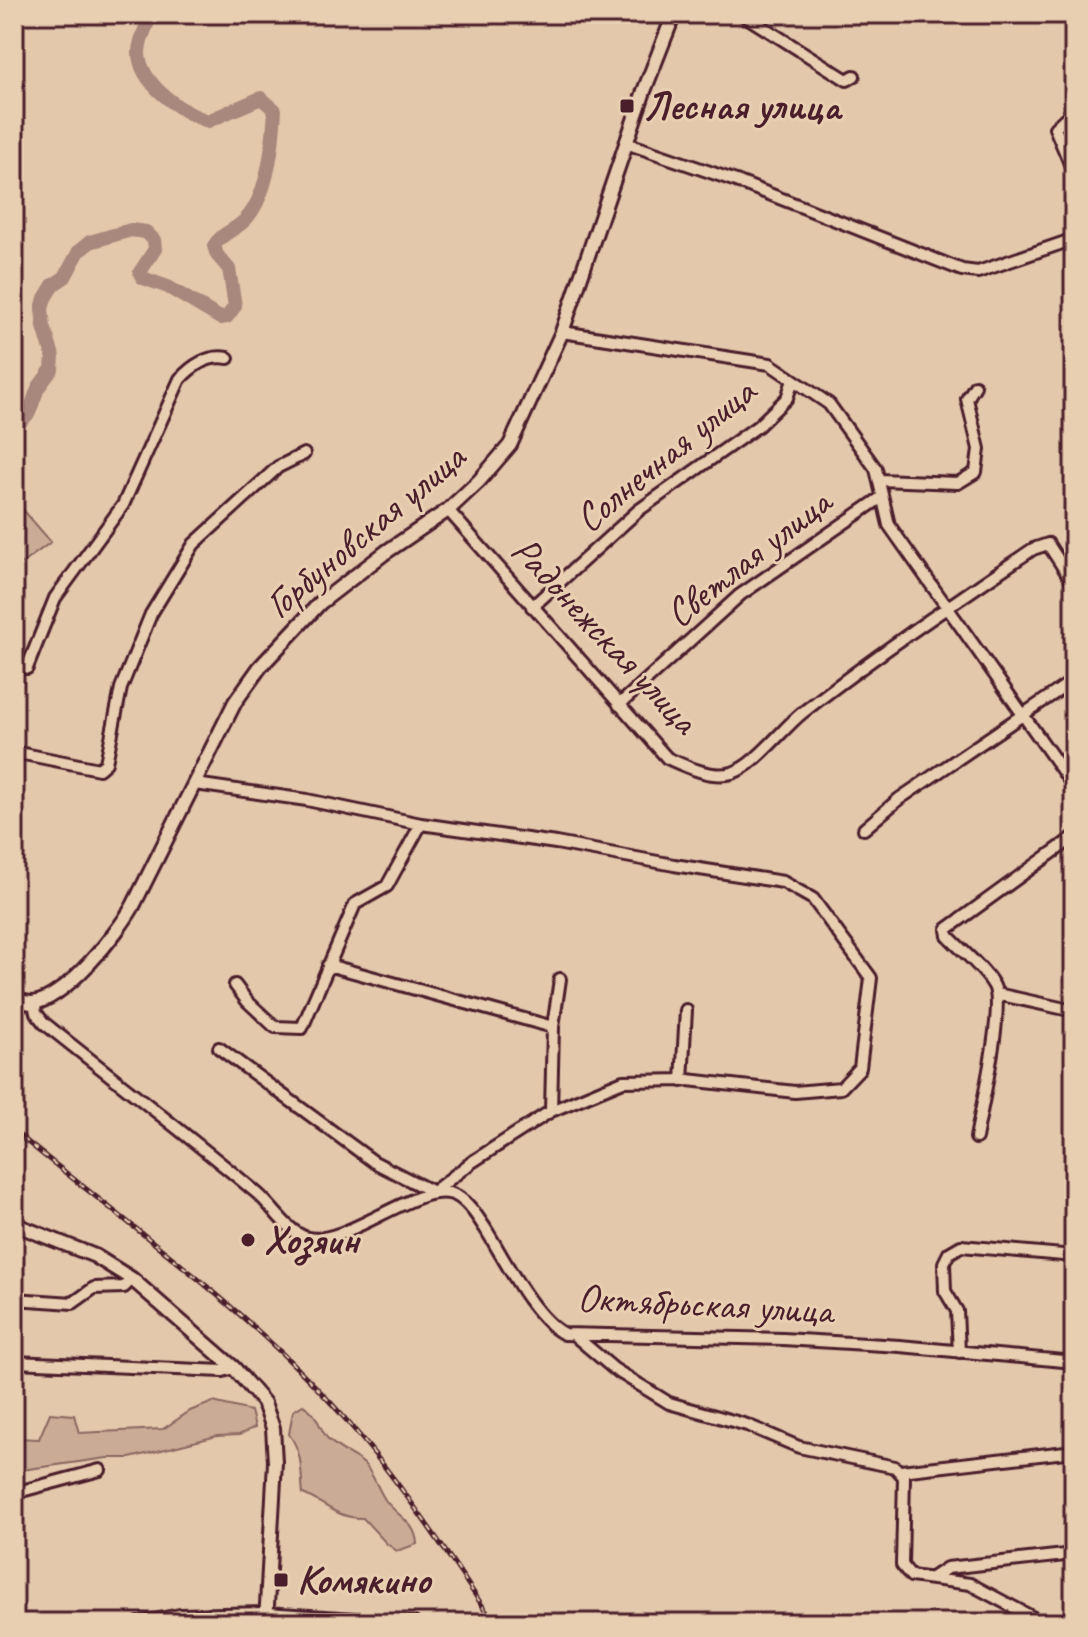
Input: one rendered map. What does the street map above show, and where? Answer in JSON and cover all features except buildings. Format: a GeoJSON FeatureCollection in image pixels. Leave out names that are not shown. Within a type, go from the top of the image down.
{"type":"FeatureCollection","features":[{"type":"Feature","properties":{"kind":"main road","name":"Горбуновская улица"},"geometry":{"type":"LineString","coordinates":[[34,1003],[73,977],[116,933],[133,906],[235,702],[260,667],[320,603],[386,552],[448,510],[479,481],[510,445],[562,332],[626,143],[674,14]]}},
{"type":"Feature","properties":{"kind":"main road"},"geometry":{"type":"LineString","coordinates":[[14,998],[34,1003]]}},
{"type":"Feature","properties":{"kind":"main road"},"geometry":{"type":"LineString","coordinates":[[14,1224],[95,1256],[132,1279],[234,1368],[264,1403],[273,1428],[275,1462],[266,1618]]}},
{"type":"Feature","properties":{"kind":"street"},"geometry":{"type":"LineString","coordinates":[[742,14],[847,80],[854,76]]}},
{"type":"Feature","properties":{"kind":"street"},"geometry":{"type":"LineString","coordinates":[[1074,110],[1055,128],[1074,173]]}},
{"type":"Feature","properties":{"kind":"street"},"geometry":{"type":"LineString","coordinates":[[626,143],[765,192],[962,270],[978,272],[1074,239]]}},
{"type":"Feature","properties":{"kind":"street"},"geometry":{"type":"LineString","coordinates":[[562,332],[770,364],[829,404],[876,469],[889,525],[1074,787]]}},
{"type":"Feature","properties":{"kind":"street"},"geometry":{"type":"LineString","coordinates":[[14,666],[27,668],[55,598],[123,505],[180,379],[193,365],[220,356],[228,358]]}},
{"type":"Feature","properties":{"kind":"street","name":"Солнечная улица"},"geometry":{"type":"LineString","coordinates":[[532,607],[639,510],[758,426],[787,398],[793,380]]}},
{"type":"Feature","properties":{"kind":"street"},"geometry":{"type":"LineString","coordinates":[[879,480],[958,483],[976,472],[979,449],[967,399],[975,386]]}},
{"type":"Feature","properties":{"kind":"street"},"geometry":{"type":"LineString","coordinates":[[14,752],[99,769],[106,763],[121,688],[151,614],[194,544],[278,467],[304,454]]}},
{"type":"Feature","properties":{"kind":"street","name":"Светлая улица"},"geometry":{"type":"LineString","coordinates":[[619,705],[740,595],[882,497]]}},
{"type":"Feature","properties":{"kind":"street","name":"Радонежская улица"},"geometry":{"type":"LineString","coordinates":[[448,510],[667,758],[714,774],[732,773],[748,763],[800,715],[947,607]]}},
{"type":"Feature","properties":{"kind":"street"},"geometry":{"type":"LineString","coordinates":[[947,607],[1033,549],[1048,544],[1074,584]]}},
{"type":"Feature","properties":{"kind":"street"},"geometry":{"type":"LineString","coordinates":[[864,829],[899,799],[1074,680]]}},
{"type":"Feature","properties":{"kind":"street"},"geometry":{"type":"LineString","coordinates":[[34,1003],[36,1013],[44,1023],[256,1192],[295,1231],[314,1238],[337,1233],[433,1192],[472,1162],[551,1111],[623,1081],[682,1081],[795,1092],[841,1088],[860,1068],[871,978],[813,899],[783,882],[556,843],[421,824],[307,800],[195,784]]}},
{"type":"Feature","properties":{"kind":"street"},"geometry":{"type":"LineString","coordinates":[[235,985],[275,1027],[302,1028],[355,904],[387,886],[421,824]]}},
{"type":"Feature","properties":{"kind":"street"},"geometry":{"type":"LineString","coordinates":[[976,1138],[996,1018],[997,994],[993,984],[948,936],[947,929],[1074,837]]}},
{"type":"Feature","properties":{"kind":"street"},"geometry":{"type":"LineString","coordinates":[[328,965],[553,1027]]}},
{"type":"Feature","properties":{"kind":"street"},"geometry":{"type":"LineString","coordinates":[[551,1111],[553,1027],[560,979]]}},
{"type":"Feature","properties":{"kind":"street"},"geometry":{"type":"LineString","coordinates":[[997,994],[1074,1011]]}},
{"type":"Feature","properties":{"kind":"street"},"geometry":{"type":"LineString","coordinates":[[682,1081],[686,1010]]}},
{"type":"Feature","properties":{"kind":"street","name":"Октябрьская улица"},"geometry":{"type":"LineString","coordinates":[[219,1048],[374,1162],[433,1192],[454,1194],[467,1204],[538,1311],[556,1329],[574,1335],[783,1339],[1074,1362]]}},
{"type":"Feature","properties":{"kind":"street"},"geometry":{"type":"LineString","coordinates":[[959,1352],[957,1311],[945,1291],[944,1263],[949,1253],[961,1246],[1074,1256]]}},
{"type":"Feature","properties":{"kind":"street"},"geometry":{"type":"LineString","coordinates":[[14,1299],[73,1303],[94,1288],[124,1287],[132,1279]]}},
{"type":"Feature","properties":{"kind":"street"},"geometry":{"type":"LineString","coordinates":[[574,1335],[614,1369],[669,1403],[747,1425],[799,1447],[895,1467],[904,1477],[902,1565],[911,1576],[970,1584],[1043,1623]]}},
{"type":"Feature","properties":{"kind":"street"},"geometry":{"type":"LineString","coordinates":[[14,1362],[223,1371],[234,1368]]}},
{"type":"Feature","properties":{"kind":"street"},"geometry":{"type":"LineString","coordinates":[[901,1471],[1074,1451]]}},
{"type":"Feature","properties":{"kind":"street"},"geometry":{"type":"LineString","coordinates":[[14,1493],[100,1470]]}},
{"type":"Feature","properties":{"kind":"street"},"geometry":{"type":"LineString","coordinates":[[931,1578],[947,1568],[1074,1554]]}},
{"type":"Feature","properties":{"kind":"street"},"geometry":{"type":"LineString","coordinates":[[138,1623],[180,1615],[414,1623]]}},
{"type":"Feature","properties":{"kind":"shaded area"},"geometry":{"type":"Polygon","coordinates":[[[14,499],[51,542],[14,569],[14,499]]]}},
{"type":"Feature","properties":{"kind":"shaded area"},"geometry":{"type":"Polygon","coordinates":[[[213,1402],[251,1411],[255,1427],[239,1435],[217,1436],[130,1458],[107,1458],[14,1471],[14,1438],[39,1439],[50,1413],[74,1415],[79,1433],[163,1429],[190,1411],[213,1402]]]}},
{"type":"Feature","properties":{"kind":"shaded area"},"geometry":{"type":"Polygon","coordinates":[[[303,1405],[315,1416],[328,1439],[367,1467],[386,1501],[413,1530],[417,1544],[397,1551],[363,1518],[339,1513],[303,1494],[299,1456],[289,1434],[293,1411],[303,1405]]]}},
{"type":"Feature","properties":{"kind":"waterway"},"geometry":{"type":"LineString","coordinates":[[14,428],[29,413],[38,388],[52,369],[53,356],[42,309],[45,298],[53,285],[65,277],[79,251],[90,242],[131,230],[146,232],[154,240],[155,249],[140,272],[143,278],[168,287],[220,318],[227,317],[235,306],[229,269],[217,255],[214,246],[247,218],[260,195],[271,152],[275,110],[261,98],[208,121],[174,104],[153,85],[141,63],[140,46],[151,14]]}},
{"type":"Feature","properties":{"kind":"railway"},"geometry":{"type":"LineString","coordinates":[[14,1131],[244,1318],[315,1386],[387,1471],[494,1623]]}},
{"type":"Feature","properties":{"kind":"place","name":"Лесная улица"},"geometry":{"type":"Point","coordinates":[627,106]}},
{"type":"Feature","properties":{"kind":"place","name":"Хозяин"},"geometry":{"type":"Point","coordinates":[248,1240]}},
{"type":"Feature","properties":{"kind":"place","name":"Комякино"},"geometry":{"type":"Point","coordinates":[281,1580]}}]}
